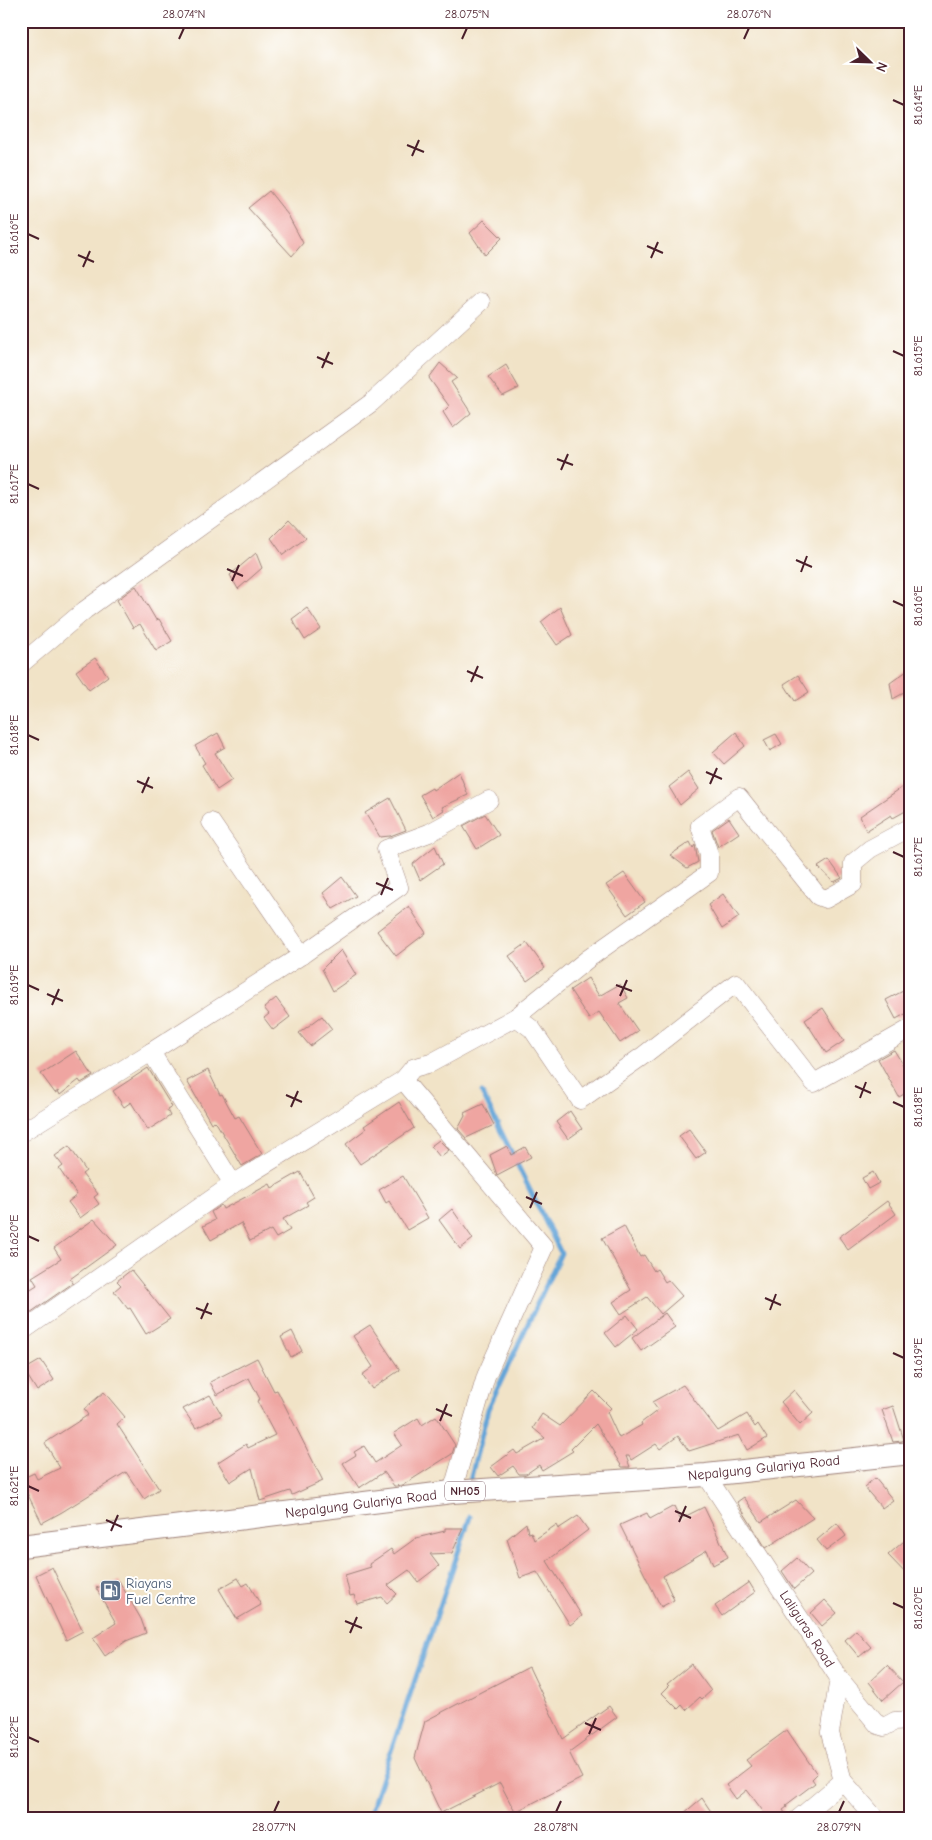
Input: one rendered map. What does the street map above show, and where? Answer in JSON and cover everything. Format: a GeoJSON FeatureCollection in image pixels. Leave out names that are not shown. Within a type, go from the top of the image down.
{"type":"FeatureCollection","features":[{"type":"Feature","properties":{"kind":"main road","name":"Nepalgung Gulariya Road"},"geometry":{"type":"LineString","coordinates":[[21,1546],[452,1492],[706,1474],[911,1453]]}},
{"type":"Feature","properties":{"kind":"street"},"geometry":{"type":"LineString","coordinates":[[21,664],[85,610],[371,403],[481,302]]}},
{"type":"Feature","properties":{"kind":"street"},"geometry":{"type":"LineString","coordinates":[[21,1332],[233,1184],[403,1080],[413,1068],[431,1063],[516,1017],[589,958],[709,873],[709,854],[700,826],[739,797],[818,896],[826,899],[853,884],[853,863],[870,849],[911,827]]}},
{"type":"Feature","properties":{"kind":"street"},"geometry":{"type":"LineString","coordinates":[[21,1133],[152,1052],[302,954],[399,887],[386,849],[429,833],[489,800]]}},
{"type":"Feature","properties":{"kind":"street"},"geometry":{"type":"LineString","coordinates":[[211,822],[302,954]]}},
{"type":"Feature","properties":{"kind":"street"},"geometry":{"type":"LineString","coordinates":[[516,1017],[532,1029],[580,1100],[644,1054],[736,983],[814,1084],[911,1028]]}},
{"type":"Feature","properties":{"kind":"street"},"geometry":{"type":"LineString","coordinates":[[152,1052],[233,1184]]}},
{"type":"Feature","properties":{"kind":"street"},"geometry":{"type":"LineString","coordinates":[[403,1080],[544,1247],[486,1376],[452,1492]]}},
{"type":"Feature","properties":{"kind":"street","name":"Laliguras Road"},"geometry":{"type":"LineString","coordinates":[[706,1474],[839,1678],[830,1733],[843,1781],[876,1819]]}},
{"type":"Feature","properties":{"kind":"street"},"geometry":{"type":"LineString","coordinates":[[839,1678],[878,1724],[884,1727],[895,1721],[909,1720],[911,1722]]}},
{"type":"Feature","properties":{"kind":"street"},"geometry":{"type":"LineString","coordinates":[[798,1819],[843,1781]]}},
{"type":"Feature","properties":{"kind":"building"},"geometry":{"type":"Polygon","coordinates":[[[269,191],[288,215],[303,243],[292,256],[248,208],[269,191]]]}},
{"type":"Feature","properties":{"kind":"building"},"geometry":{"type":"Polygon","coordinates":[[[484,220],[502,238],[485,255],[470,233],[484,220]]]}},
{"type":"Feature","properties":{"kind":"building"},"geometry":{"type":"Polygon","coordinates":[[[440,363],[457,378],[451,382],[471,413],[453,428],[443,412],[449,406],[429,378],[440,363]]]}},
{"type":"Feature","properties":{"kind":"building"},"geometry":{"type":"Polygon","coordinates":[[[506,365],[519,388],[503,396],[488,377],[506,365]]]}},
{"type":"Feature","properties":{"kind":"building"},"geometry":{"type":"Polygon","coordinates":[[[289,520],[306,538],[283,555],[271,538],[289,520]]]}},
{"type":"Feature","properties":{"kind":"building"},"geometry":{"type":"Polygon","coordinates":[[[256,553],[262,568],[238,589],[230,575],[256,553]]]}},
{"type":"Feature","properties":{"kind":"building"},"geometry":{"type":"Polygon","coordinates":[[[136,586],[156,620],[159,619],[172,641],[156,651],[140,624],[133,628],[117,600],[136,586]]]}},
{"type":"Feature","properties":{"kind":"building"},"geometry":{"type":"Polygon","coordinates":[[[560,607],[572,635],[557,645],[541,622],[560,607]]]}},
{"type":"Feature","properties":{"kind":"building"},"geometry":{"type":"Polygon","coordinates":[[[307,608],[321,629],[305,640],[292,619],[307,608]]]}},
{"type":"Feature","properties":{"kind":"building"},"geometry":{"type":"Polygon","coordinates":[[[95,658],[108,676],[89,690],[76,671],[95,658]]]}},
{"type":"Feature","properties":{"kind":"building"},"geometry":{"type":"Polygon","coordinates":[[[911,668],[911,689],[893,699],[890,683],[911,668]]]}},
{"type":"Feature","properties":{"kind":"building"},"geometry":{"type":"Polygon","coordinates":[[[798,675],[809,692],[795,701],[784,684],[798,675]]]}},
{"type":"Feature","properties":{"kind":"building"},"geometry":{"type":"Polygon","coordinates":[[[736,732],[745,746],[724,764],[713,752],[736,732]]]}},
{"type":"Feature","properties":{"kind":"building"},"geometry":{"type":"Polygon","coordinates":[[[218,733],[225,747],[215,753],[232,780],[217,790],[202,765],[205,763],[195,746],[218,733]]]}},
{"type":"Feature","properties":{"kind":"building"},"geometry":{"type":"Polygon","coordinates":[[[776,734],[782,744],[770,751],[764,740],[776,734]]]}},
{"type":"Feature","properties":{"kind":"building"},"geometry":{"type":"Polygon","coordinates":[[[459,772],[468,795],[442,807],[444,810],[433,817],[420,795],[432,788],[433,790],[459,772]]]}},
{"type":"Feature","properties":{"kind":"building"},"geometry":{"type":"Polygon","coordinates":[[[688,772],[699,789],[680,805],[669,787],[688,772]]]}},
{"type":"Feature","properties":{"kind":"building"},"geometry":{"type":"Polygon","coordinates":[[[904,786],[911,797],[911,808],[893,818],[891,815],[866,831],[860,816],[904,786]]]}},
{"type":"Feature","properties":{"kind":"building"},"geometry":{"type":"Polygon","coordinates":[[[390,798],[406,830],[390,836],[380,837],[365,813],[390,798]]]}},
{"type":"Feature","properties":{"kind":"building"},"geometry":{"type":"Polygon","coordinates":[[[485,814],[499,835],[477,849],[463,826],[485,814]]]}},
{"type":"Feature","properties":{"kind":"building"},"geometry":{"type":"Polygon","coordinates":[[[729,818],[739,833],[718,847],[712,830],[729,818]]]}},
{"type":"Feature","properties":{"kind":"building"},"geometry":{"type":"Polygon","coordinates":[[[690,842],[693,848],[695,845],[698,862],[687,868],[670,855],[690,842]]]}},
{"type":"Feature","properties":{"kind":"building"},"geometry":{"type":"Polygon","coordinates":[[[435,846],[443,864],[420,880],[413,864],[435,846]]]}},
{"type":"Feature","properties":{"kind":"building"},"geometry":{"type":"Polygon","coordinates":[[[829,860],[842,878],[834,882],[818,867],[829,860]]]}},
{"type":"Feature","properties":{"kind":"building"},"geometry":{"type":"Polygon","coordinates":[[[624,873],[645,902],[627,915],[606,885],[624,873]]]}},
{"type":"Feature","properties":{"kind":"building"},"geometry":{"type":"Polygon","coordinates":[[[342,877],[356,896],[333,909],[323,893],[342,877]]]}},
{"type":"Feature","properties":{"kind":"building"},"geometry":{"type":"Polygon","coordinates":[[[723,894],[739,917],[722,929],[708,905],[723,894]]]}},
{"type":"Feature","properties":{"kind":"building"},"geometry":{"type":"Polygon","coordinates":[[[409,906],[426,933],[396,956],[377,931],[409,906]]]}},
{"type":"Feature","properties":{"kind":"building"},"geometry":{"type":"Polygon","coordinates":[[[527,943],[545,968],[527,981],[509,956],[527,943]]]}},
{"type":"Feature","properties":{"kind":"building"},"geometry":{"type":"Polygon","coordinates":[[[341,950],[356,975],[333,991],[322,969],[341,950]]]}},
{"type":"Feature","properties":{"kind":"building"},"geometry":{"type":"Polygon","coordinates":[[[588,978],[599,996],[620,984],[628,998],[619,1003],[638,1031],[620,1043],[599,1012],[589,1019],[570,990],[588,978]]]}},
{"type":"Feature","properties":{"kind":"building"},"geometry":{"type":"Polygon","coordinates":[[[903,991],[911,1011],[896,1019],[886,1000],[903,991]]]}},
{"type":"Feature","properties":{"kind":"building"},"geometry":{"type":"Polygon","coordinates":[[[276,998],[290,1017],[273,1030],[264,1018],[269,1014],[264,1008],[276,998]]]}},
{"type":"Feature","properties":{"kind":"building"},"geometry":{"type":"Polygon","coordinates":[[[823,1008],[844,1041],[826,1053],[805,1020],[823,1008]]]}},
{"type":"Feature","properties":{"kind":"building"},"geometry":{"type":"Polygon","coordinates":[[[322,1016],[332,1029],[310,1046],[299,1033],[322,1016]]]}},
{"type":"Feature","properties":{"kind":"building"},"geometry":{"type":"Polygon","coordinates":[[[894,1050],[911,1078],[911,1090],[899,1097],[878,1059],[894,1050]]]}},
{"type":"Feature","properties":{"kind":"building"},"geometry":{"type":"Polygon","coordinates":[[[76,1051],[93,1076],[81,1083],[79,1080],[60,1095],[58,1091],[55,1093],[41,1074],[76,1051]]]}},
{"type":"Feature","properties":{"kind":"building"},"geometry":{"type":"Polygon","coordinates":[[[148,1068],[172,1107],[167,1110],[170,1116],[148,1130],[131,1102],[124,1107],[113,1091],[148,1068]]]}},
{"type":"Feature","properties":{"kind":"building"},"geometry":{"type":"Polygon","coordinates":[[[208,1070],[220,1095],[222,1094],[235,1118],[239,1116],[262,1154],[242,1166],[217,1124],[214,1121],[211,1123],[187,1081],[208,1070]]]}},
{"type":"Feature","properties":{"kind":"building"},"geometry":{"type":"Polygon","coordinates":[[[399,1102],[414,1128],[360,1164],[346,1144],[366,1129],[364,1126],[399,1102]]]}},
{"type":"Feature","properties":{"kind":"building"},"geometry":{"type":"Polygon","coordinates":[[[483,1104],[494,1125],[466,1138],[458,1129],[465,1116],[464,1113],[483,1104]]]}},
{"type":"Feature","properties":{"kind":"building"},"geometry":{"type":"Polygon","coordinates":[[[570,1111],[582,1129],[568,1139],[556,1122],[570,1111]]]}},
{"type":"Feature","properties":{"kind":"building"},"geometry":{"type":"Polygon","coordinates":[[[689,1129],[706,1152],[696,1159],[679,1136],[689,1129]]]}},
{"type":"Feature","properties":{"kind":"building"},"geometry":{"type":"Polygon","coordinates":[[[439,1140],[449,1150],[440,1157],[431,1146],[439,1140]]]}},
{"type":"Feature","properties":{"kind":"building"},"geometry":{"type":"Polygon","coordinates":[[[69,1146],[86,1171],[82,1174],[98,1194],[94,1197],[99,1204],[80,1218],[68,1202],[77,1195],[59,1169],[63,1166],[55,1156],[69,1146]]]}},
{"type":"Feature","properties":{"kind":"building"},"geometry":{"type":"Polygon","coordinates":[[[507,1146],[511,1155],[525,1147],[531,1157],[497,1175],[490,1155],[507,1146]]]}},
{"type":"Feature","properties":{"kind":"building"},"geometry":{"type":"Polygon","coordinates":[[[300,1172],[314,1197],[306,1202],[308,1205],[283,1219],[290,1230],[276,1238],[271,1230],[250,1241],[241,1223],[211,1240],[203,1226],[215,1220],[211,1212],[221,1205],[223,1209],[270,1184],[272,1188],[300,1172]]]}},
{"type":"Feature","properties":{"kind":"building"},"geometry":{"type":"Polygon","coordinates":[[[873,1172],[879,1183],[868,1189],[862,1178],[873,1172]]]}},
{"type":"Feature","properties":{"kind":"building"},"geometry":{"type":"Polygon","coordinates":[[[403,1176],[428,1218],[407,1230],[389,1201],[386,1203],[379,1190],[403,1176]]]}},
{"type":"Feature","properties":{"kind":"building"},"geometry":{"type":"Polygon","coordinates":[[[887,1201],[896,1214],[848,1250],[839,1237],[887,1201]]]}},
{"type":"Feature","properties":{"kind":"building"},"geometry":{"type":"Polygon","coordinates":[[[452,1209],[473,1239],[460,1249],[439,1220],[452,1209]]]}},
{"type":"Feature","properties":{"kind":"building"},"geometry":{"type":"Polygon","coordinates":[[[94,1219],[117,1245],[70,1279],[73,1283],[27,1315],[21,1306],[21,1295],[37,1285],[32,1277],[61,1259],[54,1248],[94,1219]]]}},
{"type":"Feature","properties":{"kind":"building"},"geometry":{"type":"Polygon","coordinates":[[[624,1226],[640,1257],[644,1255],[654,1271],[657,1269],[665,1282],[668,1280],[682,1296],[661,1314],[647,1297],[621,1314],[613,1302],[631,1290],[602,1238],[624,1226]]]}},
{"type":"Feature","properties":{"kind":"building"},"geometry":{"type":"Polygon","coordinates":[[[131,1270],[170,1319],[146,1334],[130,1308],[128,1309],[114,1291],[121,1285],[117,1281],[131,1270]]]}},
{"type":"Feature","properties":{"kind":"building"},"geometry":{"type":"Polygon","coordinates":[[[665,1313],[675,1327],[641,1351],[632,1338],[665,1313]]]}},
{"type":"Feature","properties":{"kind":"building"},"geometry":{"type":"Polygon","coordinates":[[[627,1315],[638,1329],[616,1347],[605,1333],[627,1315]]]}},
{"type":"Feature","properties":{"kind":"building"},"geometry":{"type":"Polygon","coordinates":[[[370,1325],[400,1370],[372,1389],[362,1375],[373,1367],[353,1336],[370,1325]]]}},
{"type":"Feature","properties":{"kind":"building"},"geometry":{"type":"Polygon","coordinates":[[[292,1331],[302,1351],[291,1357],[281,1337],[292,1331]]]}},
{"type":"Feature","properties":{"kind":"building"},"geometry":{"type":"Polygon","coordinates":[[[257,1358],[274,1391],[277,1390],[323,1481],[292,1495],[290,1491],[260,1501],[252,1468],[230,1482],[218,1462],[246,1444],[248,1448],[275,1435],[257,1401],[260,1399],[249,1378],[217,1395],[210,1382],[257,1358]]]}},
{"type":"Feature","properties":{"kind":"building"},"geometry":{"type":"Polygon","coordinates":[[[41,1360],[54,1380],[37,1391],[24,1370],[41,1360]]]}},
{"type":"Feature","properties":{"kind":"building"},"geometry":{"type":"Polygon","coordinates":[[[683,1385],[718,1431],[747,1414],[755,1427],[758,1424],[767,1438],[747,1450],[739,1435],[689,1451],[678,1436],[660,1449],[656,1444],[631,1460],[629,1456],[626,1456],[630,1467],[622,1467],[596,1424],[571,1449],[573,1451],[542,1470],[539,1465],[526,1474],[519,1474],[513,1466],[498,1476],[491,1467],[514,1450],[517,1454],[545,1438],[533,1428],[542,1414],[560,1426],[594,1391],[611,1408],[607,1412],[619,1438],[642,1425],[641,1423],[658,1410],[652,1402],[683,1385]]]}},
{"type":"Feature","properties":{"kind":"building"},"geometry":{"type":"Polygon","coordinates":[[[794,1390],[813,1413],[800,1425],[781,1402],[794,1390]]]}},
{"type":"Feature","properties":{"kind":"building"},"geometry":{"type":"Polygon","coordinates":[[[104,1392],[125,1417],[117,1424],[159,1489],[144,1499],[126,1472],[42,1523],[27,1493],[21,1496],[21,1479],[34,1473],[37,1479],[60,1468],[45,1443],[88,1415],[84,1409],[104,1392]]]}},
{"type":"Feature","properties":{"kind":"building"},"geometry":{"type":"Polygon","coordinates":[[[210,1395],[222,1415],[196,1428],[183,1409],[210,1395]]]}},
{"type":"Feature","properties":{"kind":"building"},"geometry":{"type":"Polygon","coordinates":[[[893,1406],[904,1440],[902,1441],[893,1442],[882,1410],[893,1406]]]}},
{"type":"Feature","properties":{"kind":"building"},"geometry":{"type":"Polygon","coordinates":[[[436,1416],[455,1445],[452,1454],[403,1485],[394,1486],[384,1472],[359,1488],[343,1463],[356,1455],[354,1452],[364,1446],[375,1463],[402,1445],[394,1433],[418,1418],[422,1425],[436,1416]]]}},
{"type":"Feature","properties":{"kind":"building"},"geometry":{"type":"Polygon","coordinates":[[[875,1478],[893,1500],[882,1508],[864,1487],[875,1478]]]}},
{"type":"Feature","properties":{"kind":"building"},"geometry":{"type":"Polygon","coordinates":[[[744,1497],[761,1522],[796,1500],[813,1518],[766,1548],[737,1502],[744,1497]]]}},
{"type":"Feature","properties":{"kind":"building"},"geometry":{"type":"Polygon","coordinates":[[[674,1506],[680,1519],[704,1507],[728,1557],[713,1565],[707,1550],[663,1576],[674,1600],[661,1607],[620,1525],[647,1513],[650,1519],[674,1506]]]}},
{"type":"Feature","properties":{"kind":"building"},"geometry":{"type":"Polygon","coordinates":[[[578,1516],[588,1530],[547,1561],[582,1616],[570,1625],[537,1572],[520,1578],[507,1539],[526,1523],[528,1533],[531,1532],[534,1540],[556,1525],[558,1529],[578,1516]]]}},
{"type":"Feature","properties":{"kind":"building"},"geometry":{"type":"Polygon","coordinates":[[[837,1523],[846,1536],[826,1551],[817,1540],[837,1523]]]}},
{"type":"Feature","properties":{"kind":"building"},"geometry":{"type":"Polygon","coordinates":[[[445,1528],[463,1528],[452,1553],[430,1554],[439,1566],[418,1582],[409,1570],[388,1585],[397,1594],[387,1603],[382,1597],[357,1604],[354,1595],[350,1596],[345,1575],[371,1567],[369,1564],[391,1549],[394,1554],[416,1538],[445,1531],[445,1528]]]}},
{"type":"Feature","properties":{"kind":"building"},"geometry":{"type":"Polygon","coordinates":[[[911,1535],[911,1579],[888,1555],[911,1535]]]}},
{"type":"Feature","properties":{"kind":"building"},"geometry":{"type":"Polygon","coordinates":[[[797,1558],[811,1574],[794,1589],[782,1571],[797,1558]]]}},
{"type":"Feature","properties":{"kind":"building"},"geometry":{"type":"Polygon","coordinates":[[[52,1567],[83,1631],[66,1640],[36,1575],[52,1567]]]}},
{"type":"Feature","properties":{"kind":"building"},"geometry":{"type":"Polygon","coordinates":[[[238,1578],[243,1586],[248,1583],[261,1605],[237,1619],[219,1589],[238,1578]]]}},
{"type":"Feature","properties":{"kind":"building"},"geometry":{"type":"Polygon","coordinates":[[[119,1581],[141,1619],[146,1633],[126,1641],[105,1656],[93,1638],[116,1623],[96,1588],[119,1581]]]}},
{"type":"Feature","properties":{"kind":"building"},"geometry":{"type":"Polygon","coordinates":[[[749,1582],[755,1592],[722,1616],[715,1606],[749,1582]]]}},
{"type":"Feature","properties":{"kind":"building"},"geometry":{"type":"Polygon","coordinates":[[[825,1600],[837,1613],[822,1626],[811,1613],[825,1600]]]}},
{"type":"Feature","properties":{"kind":"building"},"geometry":{"type":"Polygon","coordinates":[[[856,1630],[871,1647],[859,1657],[845,1640],[856,1630]]]}},
{"type":"Feature","properties":{"kind":"building"},"geometry":{"type":"Polygon","coordinates":[[[691,1664],[711,1691],[702,1699],[700,1697],[686,1710],[682,1705],[678,1709],[662,1693],[669,1686],[667,1684],[691,1664]]]}},
{"type":"Feature","properties":{"kind":"building"},"geometry":{"type":"Polygon","coordinates":[[[887,1665],[903,1682],[883,1700],[869,1682],[887,1665]]]}},
{"type":"Feature","properties":{"kind":"building"},"geometry":{"type":"Polygon","coordinates":[[[529,1667],[563,1739],[609,1706],[617,1717],[569,1752],[582,1778],[515,1812],[500,1783],[441,1813],[415,1758],[425,1721],[529,1667]]]}},
{"type":"Feature","properties":{"kind":"building"},"geometry":{"type":"Polygon","coordinates":[[[787,1730],[817,1774],[812,1779],[815,1783],[786,1805],[787,1807],[783,1810],[785,1813],[777,1819],[769,1819],[747,1790],[736,1799],[726,1785],[751,1766],[746,1760],[787,1730]]]}},
{"type":"Feature","properties":{"kind":"building"},"geometry":{"type":"Polygon","coordinates":[[[702,1798],[716,1819],[677,1819],[702,1798]]]}},
{"type":"Feature","properties":{"kind":"waterway"},"geometry":{"type":"LineString","coordinates":[[470,1481],[488,1409],[561,1253],[482,1093]]}},
{"type":"Feature","properties":{"kind":"waterway"},"geometry":{"type":"LineString","coordinates":[[368,1819],[470,1517]]}},
{"type":"Feature","properties":{"kind":"place","name":"Riayans Fuel Centre"},"geometry":{"type":"Point","coordinates":[110,1591]}}]}
